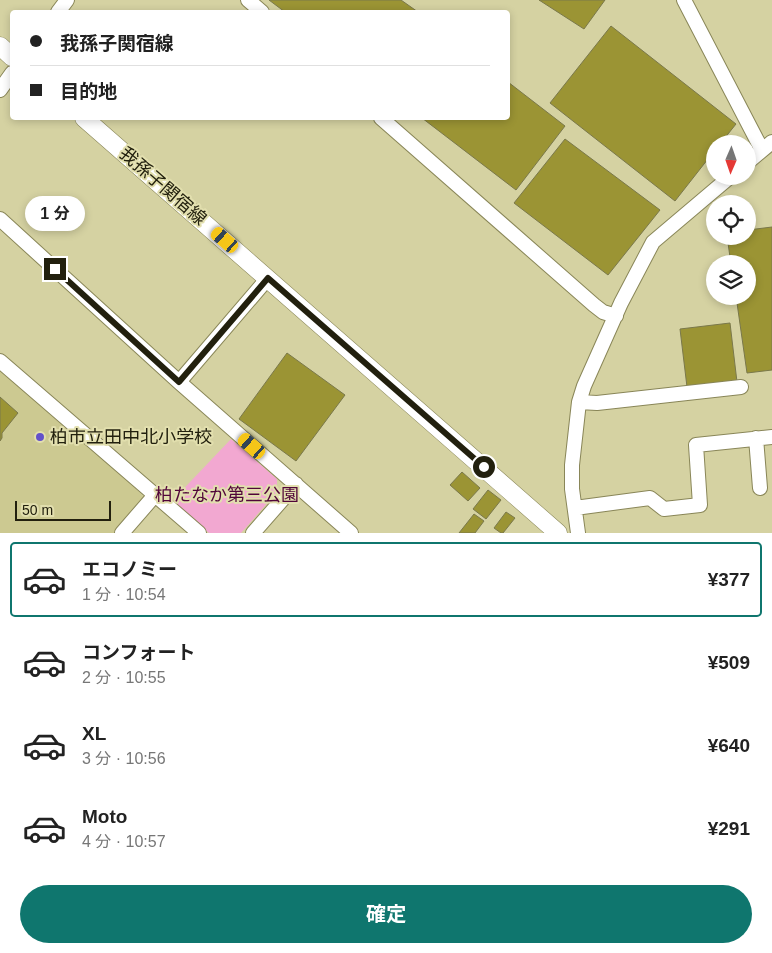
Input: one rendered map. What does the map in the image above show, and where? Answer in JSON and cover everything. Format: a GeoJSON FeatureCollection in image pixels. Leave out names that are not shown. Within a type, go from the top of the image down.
{"type":"FeatureCollection","features":[{"type":"Feature","properties":{"kind":"main road"},"geometry":{"type":"LineString","coordinates":[[0,46],[10,55]]}},
{"type":"Feature","properties":{"kind":"main road","name":"我孫子関宿線"},"geometry":{"type":"LineString","coordinates":[[86,120],[558,533]]}},
{"type":"Feature","properties":{"kind":"street"},"geometry":{"type":"LineString","coordinates":[[60,10],[68,0]]}},
{"type":"Feature","properties":{"kind":"street"},"geometry":{"type":"LineString","coordinates":[[248,0],[260,10]]}},
{"type":"Feature","properties":{"kind":"street"},"geometry":{"type":"LineString","coordinates":[[684,0],[767,146],[756,155]]}},
{"type":"Feature","properties":{"kind":"street"},"geometry":{"type":"LineString","coordinates":[[0,90],[10,76]]}},
{"type":"Feature","properties":{"kind":"street"},"geometry":{"type":"LineString","coordinates":[[383,120],[594,305],[603,312],[616,316]]}},
{"type":"Feature","properties":{"kind":"street"},"geometry":{"type":"LineString","coordinates":[[578,533],[572,489],[572,465],[579,402],[621,303],[653,242],[720,185]]}},
{"type":"Feature","properties":{"kind":"street"},"geometry":{"type":"LineString","coordinates":[[0,219],[179,382],[352,533]]}},
{"type":"Feature","properties":{"kind":"street"},"geometry":{"type":"LineString","coordinates":[[179,382],[268,278]]}},
{"type":"Feature","properties":{"kind":"street"},"geometry":{"type":"LineString","coordinates":[[0,361],[199,533]]}},
{"type":"Feature","properties":{"kind":"street"},"geometry":{"type":"LineString","coordinates":[[579,402],[597,403],[741,387]]}},
{"type":"Feature","properties":{"kind":"street"},"geometry":{"type":"LineString","coordinates":[[575,508],[650,498],[664,508],[700,505],[696,445],[772,436]]}},
{"type":"Feature","properties":{"kind":"street"},"geometry":{"type":"LineString","coordinates":[[756,438],[760,488]]}},
{"type":"Feature","properties":{"kind":"street"},"geometry":{"type":"LineString","coordinates":[[252,533],[296,484]]}},
{"type":"Feature","properties":{"kind":"street"},"geometry":{"type":"LineString","coordinates":[[122,533],[155,496]]}},
{"type":"Feature","properties":{"kind":"shaded area","name":"柏市立田中北小学校"},"geometry":{"type":"Polygon","coordinates":[[[0,370],[106,459],[147,500],[116,533],[0,533],[0,370]]]}},
{"type":"Feature","properties":{"kind":"green space","name":"柏たなか第三公園"},"geometry":{"type":"Polygon","coordinates":[[[231,439],[277,479],[277,492],[241,533],[209,533],[171,502],[231,439]]]}},
{"type":"Feature","properties":{"kind":"building"},"geometry":{"type":"Polygon","coordinates":[[[269,0],[401,0],[415,10],[282,10],[269,0]]]}},
{"type":"Feature","properties":{"kind":"building"},"geometry":{"type":"Polygon","coordinates":[[[539,0],[605,0],[584,29],[539,0]]]}},
{"type":"Feature","properties":{"kind":"building"},"geometry":{"type":"Polygon","coordinates":[[[611,26],[736,124],[727,135],[706,135],[706,161],[675,201],[550,103],[611,26]]]}},
{"type":"Feature","properties":{"kind":"building"},"geometry":{"type":"Polygon","coordinates":[[[510,84],[565,126],[516,190],[425,120],[510,120],[510,84]]]}},
{"type":"Feature","properties":{"kind":"building"},"geometry":{"type":"Polygon","coordinates":[[[565,139],[660,210],[608,275],[514,203],[565,139]]]}},
{"type":"Feature","properties":{"kind":"building"},"geometry":{"type":"Polygon","coordinates":[[[772,227],[772,370],[747,373],[737,305],[756,305],[756,255],[730,255],[728,245],[756,245],[756,229],[772,227]]]}},
{"type":"Feature","properties":{"kind":"building"},"geometry":{"type":"Polygon","coordinates":[[[730,323],[737,382],[687,387],[680,329],[730,323]]]}},
{"type":"Feature","properties":{"kind":"building"},"geometry":{"type":"Polygon","coordinates":[[[287,353],[345,395],[296,461],[239,419],[287,353]]]}},
{"type":"Feature","properties":{"kind":"building"},"geometry":{"type":"Polygon","coordinates":[[[0,397],[18,413],[2,433],[0,441],[0,397]]]}},
{"type":"Feature","properties":{"kind":"building"},"geometry":{"type":"Polygon","coordinates":[[[462,472],[480,488],[468,501],[450,485],[462,472]]]}},
{"type":"Feature","properties":{"kind":"building"},"geometry":{"type":"Polygon","coordinates":[[[488,490],[501,500],[486,519],[473,509],[488,490]]]}},
{"type":"Feature","properties":{"kind":"building"},"geometry":{"type":"Polygon","coordinates":[[[506,512],[515,518],[501,533],[494,528],[506,512]]]}},
{"type":"Feature","properties":{"kind":"building"},"geometry":{"type":"Polygon","coordinates":[[[474,514],[484,521],[475,533],[459,533],[474,514]]]}},
{"type":"Feature","properties":{"kind":"place","name":"柏市立田中北小学校"},"geometry":{"type":"Point","coordinates":[40,437]}},
{"type":"Feature","properties":{"kind":"route"},"geometry":{"type":"LineString","coordinates":[[55,269],[179,382],[268,278],[484,467]]}}]}
